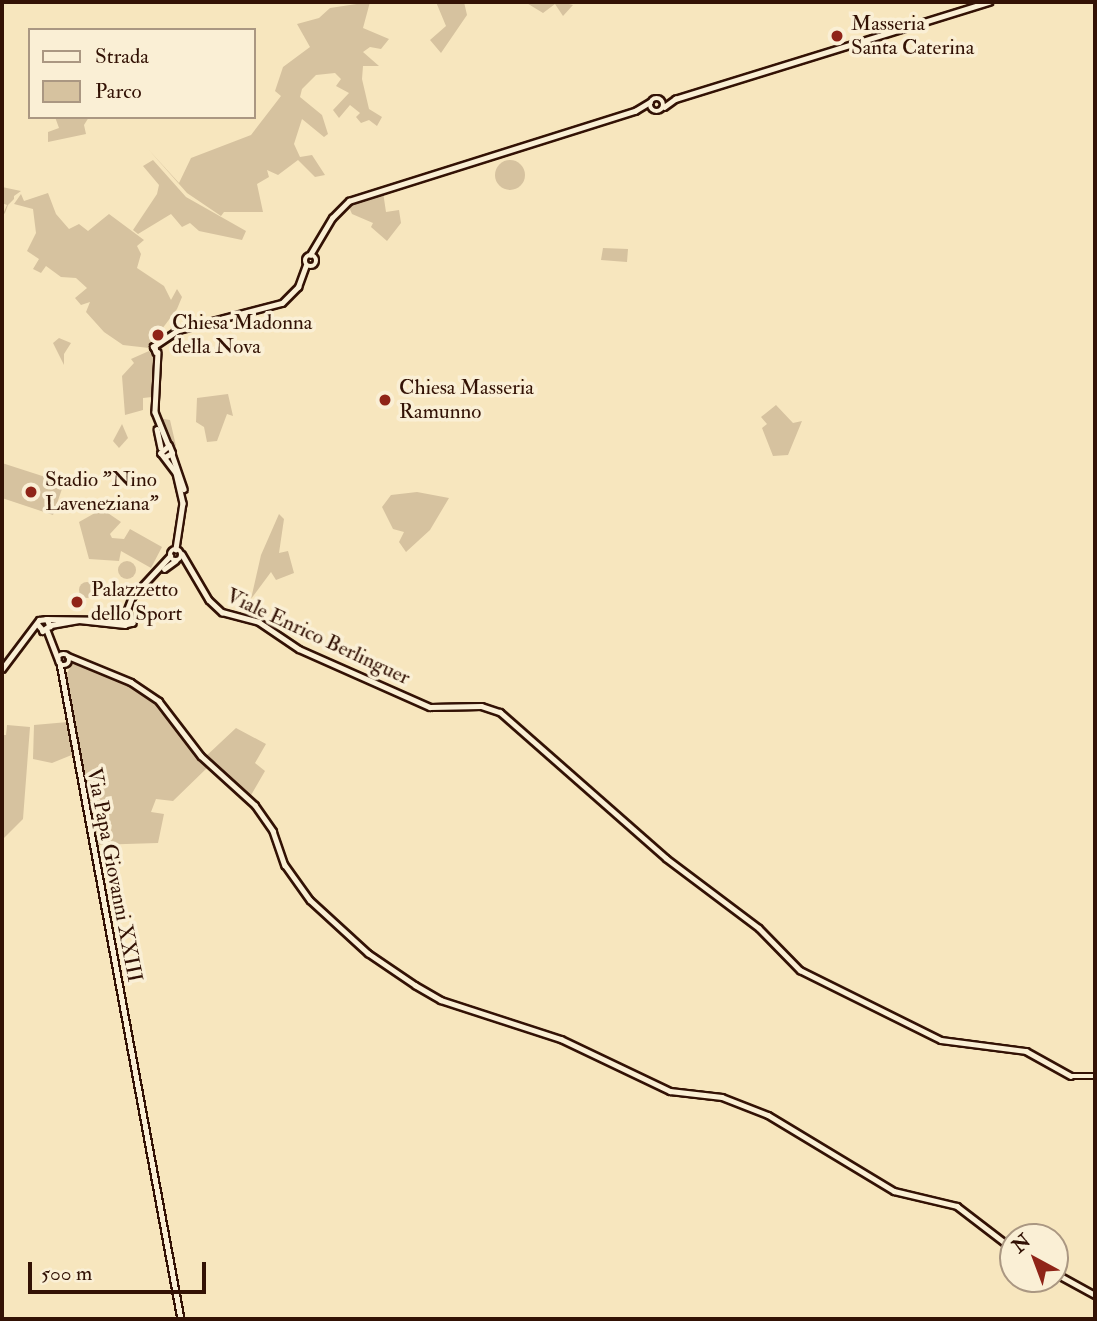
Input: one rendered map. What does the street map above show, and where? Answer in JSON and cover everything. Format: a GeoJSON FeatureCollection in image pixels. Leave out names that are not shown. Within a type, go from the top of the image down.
{"type":"FeatureCollection","features":[{"type":"Feature","properties":{"kind":"main road"},"geometry":{"type":"LineString","coordinates":[[635,111],[654,111],[675,99],[989,2]]}},
{"type":"Feature","properties":{"kind":"main road"},"geometry":{"type":"LineString","coordinates":[[180,552],[183,503],[178,479],[165,457],[152,411],[156,349],[167,335],[282,303],[303,275],[332,218],[349,201],[635,111],[660,98],[675,99]]}},
{"type":"Feature","properties":{"kind":"main road"},"geometry":{"type":"LineString","coordinates":[[660,98],[664,107]]}},
{"type":"Feature","properties":{"kind":"main road"},"geometry":{"type":"LineString","coordinates":[[650,102],[654,111]]}},
{"type":"Feature","properties":{"kind":"main road"},"geometry":{"type":"LineString","coordinates":[[308,266],[317,263],[313,255]]}},
{"type":"Feature","properties":{"kind":"main road"},"geometry":{"type":"LineString","coordinates":[[2,671],[28,637],[46,629],[79,620],[125,625],[133,623],[134,599],[176,561],[180,552],[186,503],[172,453],[155,412],[156,349]]}},
{"type":"Feature","properties":{"kind":"main road"},"geometry":{"type":"LineString","coordinates":[[162,448],[169,446]]}},
{"type":"Feature","properties":{"kind":"main road"},"geometry":{"type":"LineString","coordinates":[[165,457],[172,453]]}},
{"type":"Feature","properties":{"kind":"main road"},"geometry":{"type":"LineString","coordinates":[[125,625],[124,616],[132,597],[170,556],[180,552]]}},
{"type":"Feature","properties":{"kind":"main road","name":"Viale Enrico Berlinguer"},"geometry":{"type":"LineString","coordinates":[[180,552],[216,608],[259,622],[306,653],[435,708],[481,706],[500,712],[684,872],[759,928],[800,970],[942,1040],[1026,1051],[1071,1076],[1095,1076]]}},
{"type":"Feature","properties":{"kind":"main road"},"geometry":{"type":"LineString","coordinates":[[170,556],[188,565]]}},
{"type":"Feature","properties":{"kind":"main road"},"geometry":{"type":"LineString","coordinates":[[2,671],[37,624],[46,619],[132,616]]}},
{"type":"Feature","properties":{"kind":"main road"},"geometry":{"type":"LineString","coordinates":[[46,619],[46,629]]}},
{"type":"Feature","properties":{"kind":"main road"},"geometry":{"type":"LineString","coordinates":[[37,624],[46,629]]}},
{"type":"Feature","properties":{"kind":"main road","name":"Via Papa Giovanni XXIII"},"geometry":{"type":"LineString","coordinates":[[46,629],[59,662],[181,1319]]}},
{"type":"Feature","properties":{"kind":"main road","name":"Via Papa Giovanni XXIII"},"geometry":{"type":"LineString","coordinates":[[54,645],[66,655],[131,682],[163,706],[201,756],[255,805],[273,831],[285,865],[310,900],[368,953],[415,985],[441,1000],[561,1039],[670,1091],[722,1097],[768,1115],[894,1191],[957,1206],[999,1239]]}},
{"type":"Feature","properties":{"kind":"main road"},"geometry":{"type":"LineString","coordinates":[[59,662],[66,655]]}},
{"type":"Feature","properties":{"kind":"main road"},"geometry":{"type":"LineString","coordinates":[[62,679],[68,664],[66,655]]}},
{"type":"Feature","properties":{"kind":"main road"},"geometry":{"type":"LineString","coordinates":[[59,662],[82,662]]}},
{"type":"Feature","properties":{"kind":"main road"},"geometry":{"type":"LineString","coordinates":[[1069,1281],[1095,1295]]}},
{"type":"Feature","properties":{"kind":"green space"},"geometry":{"type":"Polygon","coordinates":[[[370,2],[363,28],[389,39],[381,49],[370,47],[363,52],[379,66],[363,66],[362,79],[369,109],[382,117],[377,126],[369,120],[361,123],[356,117],[360,113],[350,105],[339,118],[333,110],[349,93],[336,86],[341,79],[335,73],[316,75],[302,89],[300,97],[322,115],[328,134],[324,137],[302,119],[294,144],[300,157],[312,155],[325,175],[315,177],[298,160],[278,175],[267,170],[269,177],[257,184],[263,212],[224,212],[221,216],[187,193],[148,149],[179,183],[191,158],[251,135],[281,96],[275,91],[283,67],[310,47],[297,24],[319,18],[330,8],[370,2]]]}},
{"type":"Feature","properties":{"kind":"green space"},"geometry":{"type":"Polygon","coordinates":[[[436,2],[464,2],[467,15],[441,53],[430,40],[446,26],[436,2]]]}},
{"type":"Feature","properties":{"kind":"green space"},"geometry":{"type":"Polygon","coordinates":[[[525,2],[561,2],[573,5],[563,16],[555,4],[543,13],[525,2]]]}},
{"type":"Feature","properties":{"kind":"green space"},"geometry":{"type":"Polygon","coordinates":[[[56,119],[88,119],[84,125],[86,134],[48,142],[48,132],[59,128],[56,119]]]}},
{"type":"Feature","properties":{"kind":"green space"},"geometry":{"type":"Polygon","coordinates":[[[153,160],[186,197],[246,231],[242,240],[199,231],[190,223],[182,227],[171,214],[138,234],[133,230],[157,194],[159,185],[143,166],[153,160]]]}},
{"type":"Feature","properties":{"kind":"green space"},"geometry":{"type":"Polygon","coordinates":[[[510,160],[521,164],[525,175],[521,186],[510,190],[499,186],[495,175],[499,164],[510,160]]]}},
{"type":"Feature","properties":{"kind":"green space"},"geometry":{"type":"Polygon","coordinates":[[[2,187],[21,191],[14,196],[2,216],[7,205],[2,203],[2,187]]]}},
{"type":"Feature","properties":{"kind":"green space"},"geometry":{"type":"Polygon","coordinates":[[[383,192],[386,212],[399,210],[401,223],[387,241],[371,227],[373,223],[352,214],[348,205],[383,192]]]}},
{"type":"Feature","properties":{"kind":"green space"},"geometry":{"type":"Polygon","coordinates":[[[48,193],[56,214],[69,229],[79,224],[88,231],[109,214],[144,240],[137,246],[141,254],[137,268],[164,286],[171,300],[177,289],[182,297],[177,309],[162,329],[166,333],[149,348],[123,345],[104,332],[86,312],[90,302],[81,305],[75,298],[87,288],[76,278],[61,277],[46,266],[41,273],[33,269],[39,259],[27,251],[36,233],[33,209],[14,204],[21,194],[24,201],[48,193]]]}},
{"type":"Feature","properties":{"kind":"green space"},"geometry":{"type":"Polygon","coordinates":[[[603,248],[628,249],[627,262],[601,260],[603,248]]]}},
{"type":"Feature","properties":{"kind":"green space"},"geometry":{"type":"Polygon","coordinates":[[[59,338],[71,343],[64,354],[64,365],[53,343],[59,338]]]}},
{"type":"Feature","properties":{"kind":"green space"},"geometry":{"type":"Polygon","coordinates":[[[149,351],[154,358],[152,397],[143,398],[143,410],[125,415],[122,376],[134,363],[131,359],[149,351]]]}},
{"type":"Feature","properties":{"kind":"green space"},"geometry":{"type":"Polygon","coordinates":[[[228,394],[233,416],[227,414],[217,441],[207,442],[204,427],[196,422],[197,398],[228,394]]]}},
{"type":"Feature","properties":{"kind":"green space"},"geometry":{"type":"Polygon","coordinates":[[[776,405],[793,423],[802,421],[788,455],[773,456],[762,428],[767,424],[761,417],[776,405]]]}},
{"type":"Feature","properties":{"kind":"green space"},"geometry":{"type":"Polygon","coordinates":[[[158,418],[170,420],[176,446],[168,442],[158,418]]]}},
{"type":"Feature","properties":{"kind":"green space"},"geometry":{"type":"Polygon","coordinates":[[[122,424],[128,438],[119,448],[113,441],[122,424]]]}},
{"type":"Feature","properties":{"kind":"green space","name":"Stadio \"Nino Laveneziana\""},"geometry":{"type":"Polygon","coordinates":[[[2,463],[64,483],[53,515],[2,498],[2,463]]]}},
{"type":"Feature","properties":{"kind":"green space"},"geometry":{"type":"Polygon","coordinates":[[[417,492],[449,498],[430,530],[406,552],[399,542],[404,532],[393,529],[382,507],[391,495],[417,492]]]}},
{"type":"Feature","properties":{"kind":"green space"},"geometry":{"type":"Polygon","coordinates":[[[102,509],[121,522],[110,534],[112,538],[124,539],[130,529],[162,547],[151,568],[121,551],[119,561],[89,559],[79,522],[102,509]]]}},
{"type":"Feature","properties":{"kind":"green space"},"geometry":{"type":"Polygon","coordinates":[[[279,514],[284,519],[279,553],[288,551],[294,573],[276,580],[271,572],[251,599],[261,555],[279,514]]]}},
{"type":"Feature","properties":{"kind":"green space"},"geometry":{"type":"Polygon","coordinates":[[[127,561],[134,563],[134,577],[127,579],[120,577],[118,570],[120,563],[127,561]]]}},
{"type":"Feature","properties":{"kind":"green space"},"geometry":{"type":"Polygon","coordinates":[[[87,582],[95,590],[87,598],[79,590],[87,582]]]}},
{"type":"Feature","properties":{"kind":"green space"},"geometry":{"type":"Polygon","coordinates":[[[73,663],[132,685],[157,702],[209,766],[173,801],[156,799],[151,812],[164,814],[158,843],[94,845],[64,678],[73,663]]]}},
{"type":"Feature","properties":{"kind":"green space"},"geometry":{"type":"Polygon","coordinates":[[[68,722],[74,754],[52,763],[33,759],[34,725],[68,722]]]}},
{"type":"Feature","properties":{"kind":"green space"},"geometry":{"type":"Polygon","coordinates":[[[7,725],[30,727],[23,819],[2,840],[2,735],[6,735],[7,725]]]}},
{"type":"Feature","properties":{"kind":"green space"},"geometry":{"type":"Polygon","coordinates":[[[236,728],[266,744],[255,763],[265,771],[250,797],[204,758],[236,728]]]}},
{"type":"Feature","properties":{"kind":"place","name":"Masseria Santa Caterina"},"geometry":{"type":"Point","coordinates":[837,36]}},
{"type":"Feature","properties":{"kind":"place","name":"Chiesa Madonna della Nova"},"geometry":{"type":"Point","coordinates":[158,335]}},
{"type":"Feature","properties":{"kind":"place","name":"Chiesa Masseria Ramunno"},"geometry":{"type":"Point","coordinates":[385,400]}},
{"type":"Feature","properties":{"kind":"place","name":"Stadio \"Nino Laveneziana\""},"geometry":{"type":"Point","coordinates":[31,492]}},
{"type":"Feature","properties":{"kind":"place","name":"Palazzetto dello Sport"},"geometry":{"type":"Point","coordinates":[77,602]}}]}
